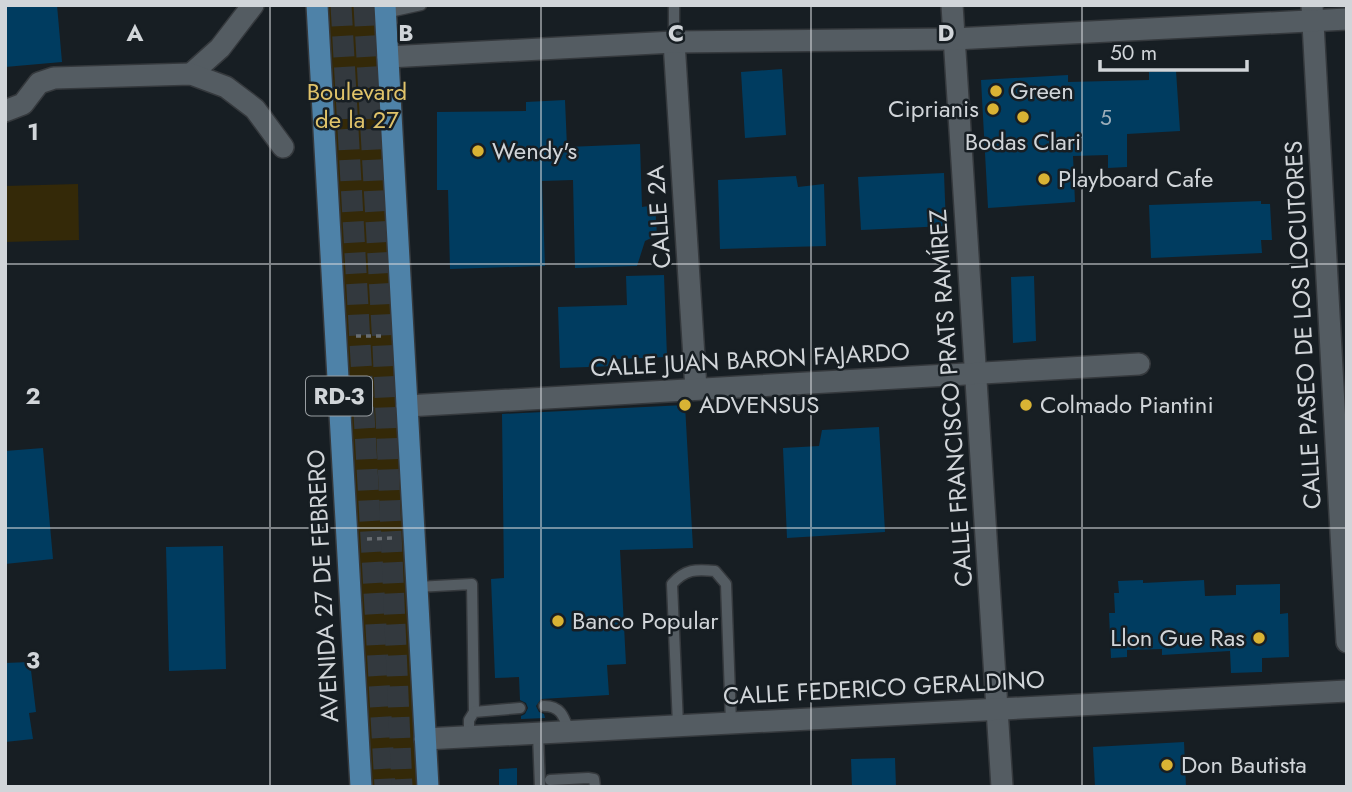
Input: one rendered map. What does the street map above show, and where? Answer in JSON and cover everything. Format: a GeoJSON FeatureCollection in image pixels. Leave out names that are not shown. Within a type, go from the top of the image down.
{"type":"FeatureCollection","features":[{"type":"Feature","properties":{"kind":"main road","name":"AVENIDA 27 DE FEBRERO"},"geometry":{"type":"LineString","coordinates":[[317,5],[361,787]]}},
{"type":"Feature","properties":{"kind":"main road","name":"RD-3"},"geometry":{"type":"LineString","coordinates":[[385,9],[428,787]]}},
{"type":"Feature","properties":{"kind":"street"},"geometry":{"type":"LineString","coordinates":[[191,74],[220,48],[253,5]]}},
{"type":"Feature","properties":{"kind":"street","name":"CALLE FRANCISCO PRATS RAMÍREZ"},"geometry":{"type":"LineString","coordinates":[[952,5],[1002,787]]}},
{"type":"Feature","properties":{"kind":"street"},"geometry":{"type":"LineString","coordinates":[[388,57],[674,42],[954,39],[1312,13],[1347,19]]}},
{"type":"Feature","properties":{"kind":"street","name":"CALLE PASEO DE LOS LOCUTORES"},"geometry":{"type":"LineString","coordinates":[[1312,13],[1347,642]]}},
{"type":"Feature","properties":{"kind":"street","name":"CALLE 2A"},"geometry":{"type":"LineString","coordinates":[[674,42],[696,389]]}},
{"type":"Feature","properties":{"kind":"street"},"geometry":{"type":"LineString","coordinates":[[5,111],[23,104],[39,83],[54,78],[191,74],[226,87],[255,108],[282,147]]}},
{"type":"Feature","properties":{"kind":"street","name":"CALLE JUAN BARON FAJARDO"},"geometry":{"type":"LineString","coordinates":[[407,406],[1139,364]]}},
{"type":"Feature","properties":{"kind":"street","name":"CALLE FEDERICO GERALDINO"},"geometry":{"type":"LineString","coordinates":[[425,739],[1347,691]]}},
{"type":"Feature","properties":{"kind":"lane"},"geometry":{"type":"LineString","coordinates":[[385,9],[421,5]]}},
{"type":"Feature","properties":{"kind":"lane"},"geometry":{"type":"LineString","coordinates":[[674,5],[674,42]]}},
{"type":"Feature","properties":{"kind":"lane"},"geometry":{"type":"LineString","coordinates":[[678,725],[672,584],[680,575],[698,569],[715,571],[726,584],[731,723]]}},
{"type":"Feature","properties":{"kind":"lane"},"geometry":{"type":"LineString","coordinates":[[417,587],[471,584],[474,712],[469,720],[470,737]]}},
{"type":"Feature","properties":{"kind":"lane"},"geometry":{"type":"LineString","coordinates":[[544,706],[554,706],[562,713],[569,731]]}},
{"type":"Feature","properties":{"kind":"lane"},"geometry":{"type":"LineString","coordinates":[[474,712],[520,708]]}},
{"type":"Feature","properties":{"kind":"lane"},"geometry":{"type":"LineString","coordinates":[[538,734],[545,784],[587,778],[594,779],[595,787]]}},
{"type":"Feature","properties":{"kind":"path"},"geometry":{"type":"LineString","coordinates":[[336,336],[403,336]]}},
{"type":"Feature","properties":{"kind":"path"},"geometry":{"type":"LineString","coordinates":[[347,540],[414,537]]}},
{"type":"Feature","properties":{"kind":"green space","name":"Boulevard de la 27"},"geometry":{"type":"Polygon","coordinates":[[[324,5],[379,5],[421,787],[367,787],[324,5]]]}},
{"type":"Feature","properties":{"kind":"green space"},"geometry":{"type":"Polygon","coordinates":[[[78,184],[79,240],[5,242],[5,186],[78,184]]]}},
{"type":"Feature","properties":{"kind":"building"},"geometry":{"type":"Polygon","coordinates":[[[5,5],[57,5],[62,62],[5,67],[5,5]]]}},
{"type":"Feature","properties":{"kind":"building"},"geometry":{"type":"Polygon","coordinates":[[[782,69],[786,135],[745,138],[741,72],[782,69]]]}},
{"type":"Feature","properties":{"kind":"building"},"geometry":{"type":"Polygon","coordinates":[[[1176,71],[1180,131],[1127,134],[1127,167],[1108,168],[1108,155],[1073,156],[1075,202],[988,208],[981,80],[1068,75],[1068,82],[1149,80],[1149,72],[1176,71]]]}},
{"type":"Feature","properties":{"kind":"building"},"geometry":{"type":"Polygon","coordinates":[[[565,100],[567,147],[640,144],[642,207],[655,205],[657,235],[645,241],[637,266],[575,268],[573,180],[542,181],[545,266],[450,269],[448,190],[437,190],[437,112],[526,111],[526,102],[565,100]]]}},
{"type":"Feature","properties":{"kind":"building"},"geometry":{"type":"Polygon","coordinates":[[[944,173],[946,226],[861,230],[858,177],[944,173]]]}},
{"type":"Feature","properties":{"kind":"building"},"geometry":{"type":"Polygon","coordinates":[[[796,176],[798,187],[824,184],[826,246],[720,249],[718,180],[796,176]]]}},
{"type":"Feature","properties":{"kind":"building"},"geometry":{"type":"Polygon","coordinates":[[[1261,201],[1261,204],[1270,204],[1272,240],[1261,240],[1262,253],[1151,258],[1149,205],[1261,201]]]}},
{"type":"Feature","properties":{"kind":"building"},"geometry":{"type":"Polygon","coordinates":[[[664,275],[667,357],[616,359],[616,366],[560,368],[558,307],[627,305],[626,276],[664,275]]]}},
{"type":"Feature","properties":{"kind":"building"},"geometry":{"type":"Polygon","coordinates":[[[1034,276],[1036,341],[1013,343],[1011,277],[1034,276]]]}},
{"type":"Feature","properties":{"kind":"building"},"geometry":{"type":"Polygon","coordinates":[[[685,405],[693,548],[620,550],[626,664],[607,665],[609,695],[541,699],[536,706],[545,718],[521,719],[528,708],[526,703],[520,700],[519,677],[495,678],[491,579],[504,578],[502,414],[685,405]]]}},
{"type":"Feature","properties":{"kind":"building"},"geometry":{"type":"Polygon","coordinates":[[[879,427],[885,532],[787,538],[783,448],[819,446],[822,430],[879,427]]]}},
{"type":"Feature","properties":{"kind":"building"},"geometry":{"type":"Polygon","coordinates":[[[43,448],[53,559],[5,564],[5,451],[43,448]]]}},
{"type":"Feature","properties":{"kind":"building"},"geometry":{"type":"Polygon","coordinates":[[[223,546],[226,669],[169,671],[166,547],[223,546]]]}},
{"type":"Feature","properties":{"kind":"building"},"geometry":{"type":"Polygon","coordinates":[[[1143,580],[1143,583],[1204,580],[1205,596],[1236,595],[1236,585],[1280,584],[1280,614],[1288,613],[1289,657],[1262,658],[1262,672],[1231,673],[1230,651],[1162,655],[1162,649],[1127,650],[1127,657],[1111,658],[1109,613],[1115,613],[1114,593],[1119,593],[1118,581],[1143,580]]]}},
{"type":"Feature","properties":{"kind":"building"},"geometry":{"type":"Polygon","coordinates":[[[30,662],[36,712],[29,713],[33,739],[5,742],[5,663],[30,662]]]}},
{"type":"Feature","properties":{"kind":"building"},"geometry":{"type":"Polygon","coordinates":[[[1184,742],[1186,787],[1095,787],[1093,747],[1184,742]]]}},
{"type":"Feature","properties":{"kind":"building"},"geometry":{"type":"Polygon","coordinates":[[[895,758],[896,787],[852,787],[851,759],[895,758]]]}},
{"type":"Feature","properties":{"kind":"building"},"geometry":{"type":"Polygon","coordinates":[[[517,768],[517,787],[499,787],[499,769],[517,768]]]}},
{"type":"Feature","properties":{"kind":"tunnel"},"geometry":{"type":"LineString","coordinates":[[341,5],[385,787]]}},
{"type":"Feature","properties":{"kind":"tunnel"},"geometry":{"type":"LineString","coordinates":[[364,5],[383,347],[402,787]]}},
{"type":"Feature","properties":{"kind":"place","name":"Green"},"geometry":{"type":"Point","coordinates":[996,91]}},
{"type":"Feature","properties":{"kind":"place","name":"Ciprianis"},"geometry":{"type":"Point","coordinates":[993,109]}},
{"type":"Feature","properties":{"kind":"place","name":"Bodas Clari"},"geometry":{"type":"Point","coordinates":[1023,117]}},
{"type":"Feature","properties":{"kind":"place","name":"Wendy's"},"geometry":{"type":"Point","coordinates":[478,151]}},
{"type":"Feature","properties":{"kind":"place","name":"Playboard Cafe"},"geometry":{"type":"Point","coordinates":[1044,179]}},
{"type":"Feature","properties":{"kind":"place","name":"ADVENSUS"},"geometry":{"type":"Point","coordinates":[685,405]}},
{"type":"Feature","properties":{"kind":"place","name":"Colmado Piantini"},"geometry":{"type":"Point","coordinates":[1026,405]}},
{"type":"Feature","properties":{"kind":"place","name":"Banco Popular"},"geometry":{"type":"Point","coordinates":[558,621]}},
{"type":"Feature","properties":{"kind":"place","name":"Llon Gue Ras"},"geometry":{"type":"Point","coordinates":[1259,638]}},
{"type":"Feature","properties":{"kind":"place","name":"Don Bautista"},"geometry":{"type":"Point","coordinates":[1167,765]}}]}
